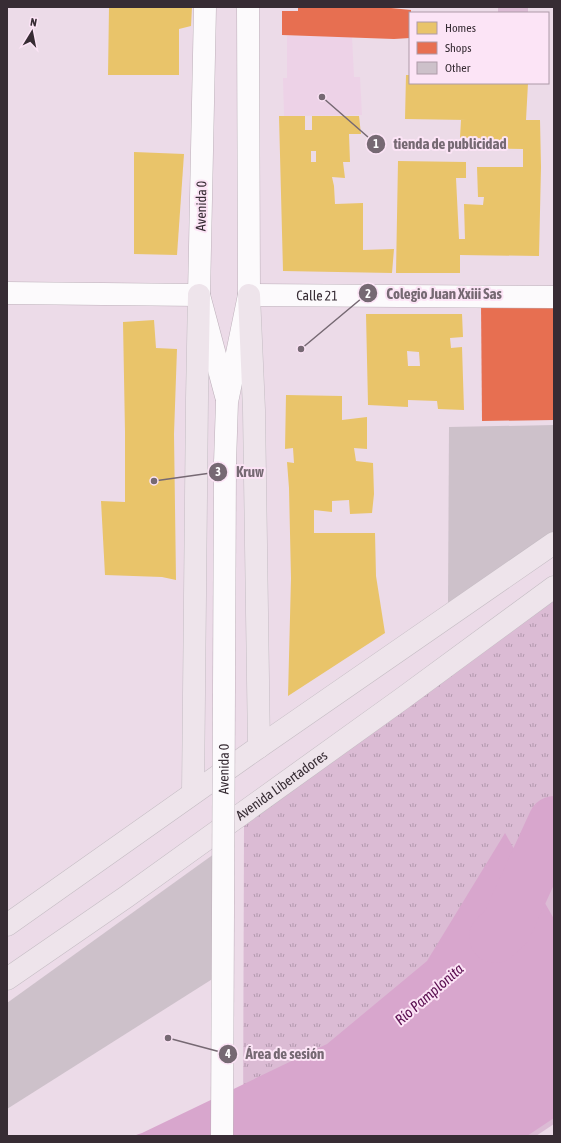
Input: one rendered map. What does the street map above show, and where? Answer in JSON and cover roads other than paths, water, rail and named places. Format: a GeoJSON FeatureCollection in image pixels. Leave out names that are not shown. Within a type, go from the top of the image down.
{"type":"FeatureCollection","features":[{"type":"Feature","properties":{"kind":"main road"},"geometry":{"type":"LineString","coordinates":[[193,794],[197,398],[200,295]]}},
{"type":"Feature","properties":{"kind":"main road"},"geometry":{"type":"LineString","coordinates":[[249,295],[254,410],[259,747]]}},
{"type":"Feature","properties":{"kind":"main road"},"geometry":{"type":"LineString","coordinates":[[7,925],[259,747],[554,543]]}},
{"type":"Feature","properties":{"kind":"main road","name":"Avenida Libertadores"},"geometry":{"type":"LineString","coordinates":[[7,979],[132,892],[554,588]]}},
{"type":"Feature","properties":{"kind":"street","name":"Avenida 0"},"geometry":{"type":"LineString","coordinates":[[205,7],[200,295],[227,402]]}},
{"type":"Feature","properties":{"kind":"street","name":"Avenida 0"},"geometry":{"type":"LineString","coordinates":[[222,1136],[224,463],[227,402],[249,295],[248,7]]}},
{"type":"Feature","properties":{"kind":"street"},"geometry":{"type":"LineString","coordinates":[[7,293],[200,295]]}},
{"type":"Feature","properties":{"kind":"street","name":"Calle 21"},"geometry":{"type":"LineString","coordinates":[[249,295],[554,296]]}},
{"type":"Feature","properties":{"kind":"water"},"geometry":{"type":"Polygon","coordinates":[[[505,833],[554,919],[554,1118],[527,1136],[133,1136],[327,1044],[427,961],[505,833]]]}},
{"type":"Feature","properties":{"kind":"waterway","name":"Río Pamplonita"},"geometry":{"type":"LineString","coordinates":[[495,937],[506,927],[554,822]]}},
{"type":"Feature","properties":{"kind":"place","name":"tienda de publicidad"},"geometry":{"type":"Point","coordinates":[322,97]}},
{"type":"Feature","properties":{"kind":"place","name":"Colegio Juan Xxiii Sas"},"geometry":{"type":"Point","coordinates":[301,349]}},
{"type":"Feature","properties":{"kind":"place","name":"Kruw"},"geometry":{"type":"Point","coordinates":[154,481]}},
{"type":"Feature","properties":{"kind":"place","name":"Área de sesión"},"geometry":{"type":"Point","coordinates":[168,1038]}}]}
